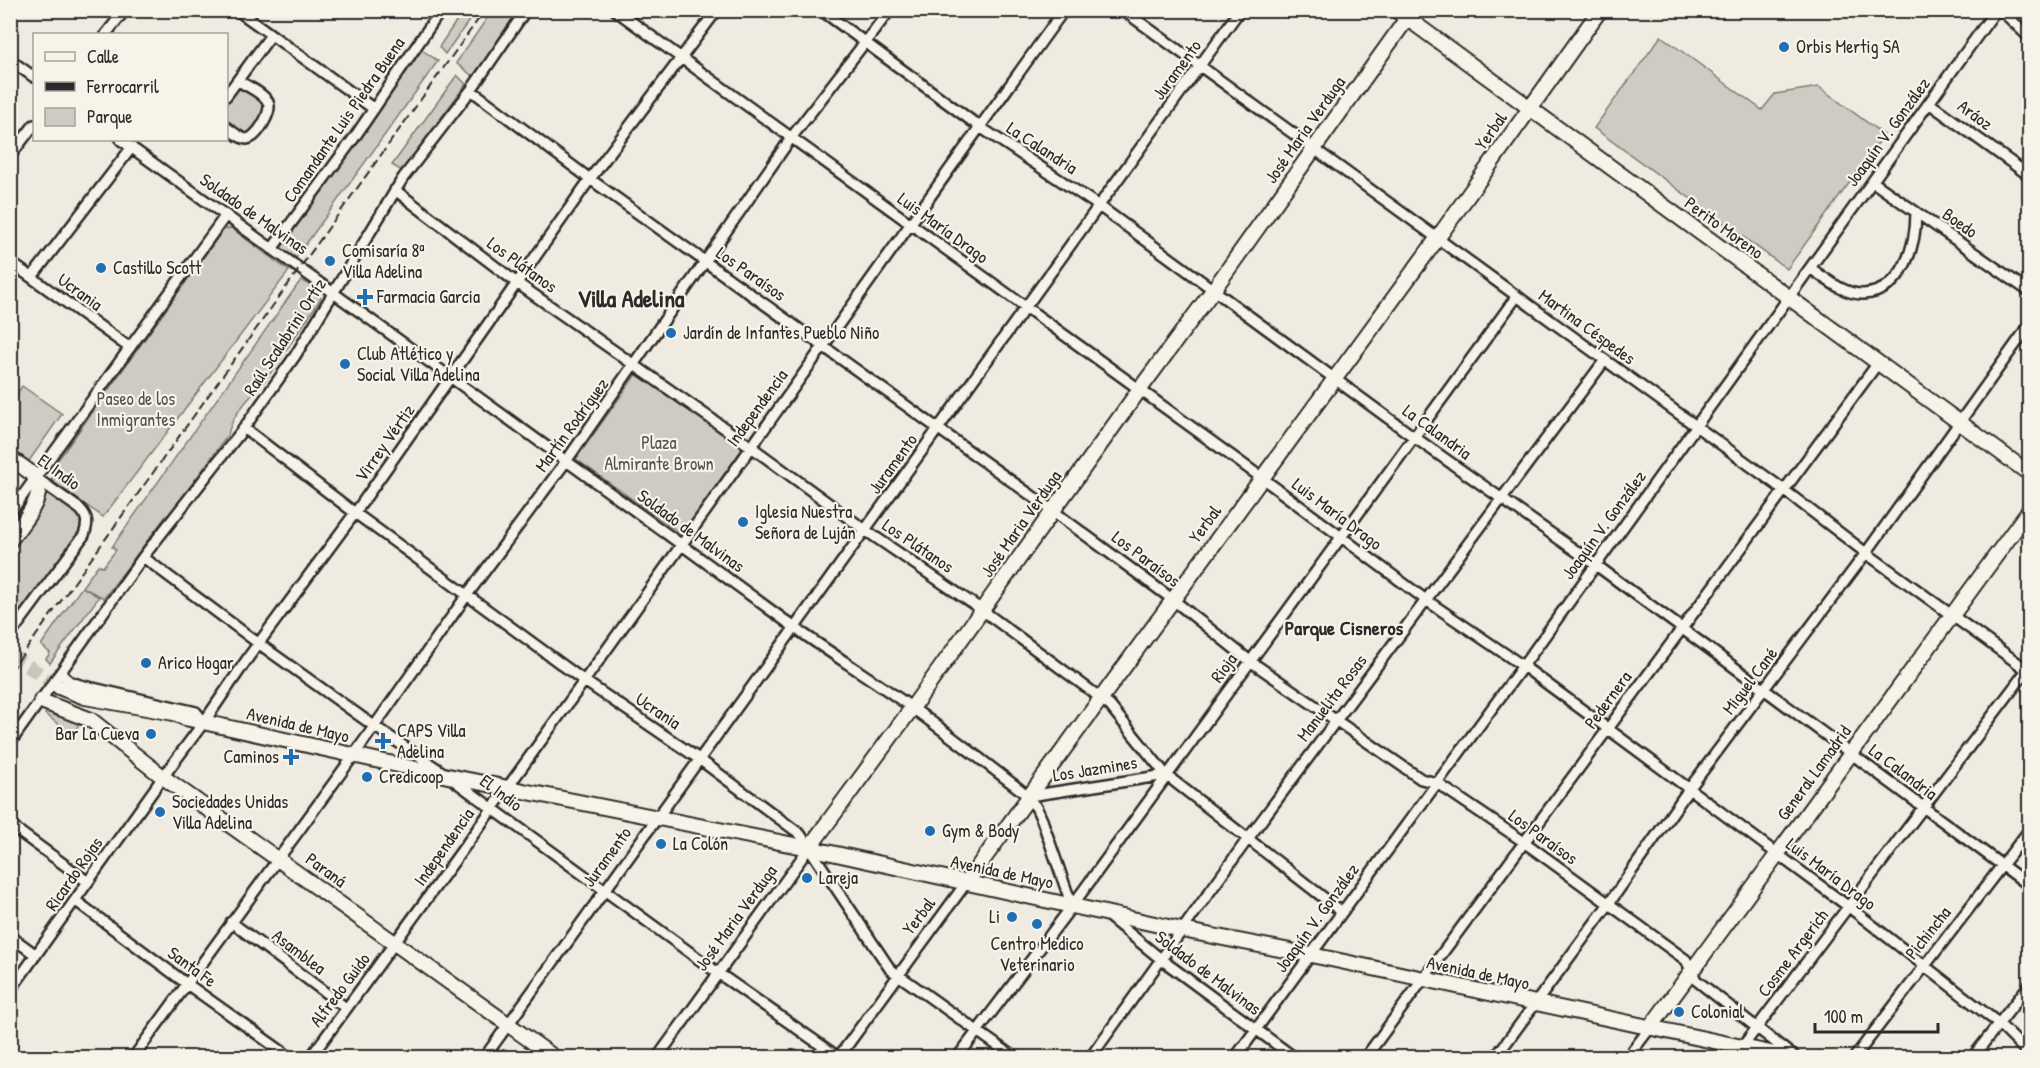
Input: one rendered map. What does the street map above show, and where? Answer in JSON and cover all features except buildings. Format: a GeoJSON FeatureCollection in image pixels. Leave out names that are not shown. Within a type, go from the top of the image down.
{"type":"FeatureCollection","features":[{"type":"Feature","properties":{"kind":"street"},"geometry":{"type":"LineString","coordinates":[[107,33],[125,10]]}},
{"type":"Feature","properties":{"kind":"street"},"geometry":{"type":"LineString","coordinates":[[237,10],[374,109]]}},
{"type":"Feature","properties":{"kind":"street","name":"Comandante Luis Piedra Buena"},"geometry":{"type":"LineString","coordinates":[[272,249],[374,109],[441,10]]}},
{"type":"Feature","properties":{"kind":"street","name":"Raúl Scalabrini Ortíz"},"geometry":{"type":"LineString","coordinates":[[10,743],[41,701],[58,684],[143,557],[244,428],[295,356],[395,190],[471,90],[526,10]]}},
{"type":"Feature","properties":{"kind":"street","name":"Luis María Drago"},"geometry":{"type":"LineString","coordinates":[[615,10],[1140,389],[1426,600],[1523,666],[1849,907],[1998,1023],[2030,1054]]}},
{"type":"Feature","properties":{"kind":"street","name":"Virrey Vértiz"},"geometry":{"type":"LineString","coordinates":[[163,777],[355,513],[590,179],[717,10]]}},
{"type":"Feature","properties":{"kind":"street","name":"La Calandria"},"geometry":{"type":"LineString","coordinates":[[821,10],[980,127],[1099,206],[1414,437],[1596,565],[2030,886]]}},
{"type":"Feature","properties":{"kind":"street","name":"Martín Rodríguez"},"geometry":{"type":"LineString","coordinates":[[133,1058],[635,365],[791,138],[890,10]]}},
{"type":"Feature","properties":{"kind":"street","name":"Independencia"},"geometry":{"type":"LineString","coordinates":[[396,943],[1064,10]]}},
{"type":"Feature","properties":{"kind":"street","name":"Martina Céspedes"},"geometry":{"type":"LineString","coordinates":[[1123,10],[1784,490],[1866,553],[2029,669]]}},
{"type":"Feature","properties":{"kind":"street","name":"Juramento"},"geometry":{"type":"LineString","coordinates":[[484,1058],[1240,10]]}},
{"type":"Feature","properties":{"kind":"street","name":"Yerbal"},"geometry":{"type":"LineString","coordinates":[[838,1057],[1437,239],[1600,10]]}},
{"type":"Feature","properties":{"kind":"street","name":"Joaquín V. González"},"geometry":{"type":"LineString","coordinates":[[1235,1058],[1523,666],[1996,10]]}},
{"type":"Feature","properties":{"kind":"street"},"geometry":{"type":"LineString","coordinates":[[2001,10],[2030,38]]}},
{"type":"Feature","properties":{"kind":"street","name":"Perito Moreno"},"geometry":{"type":"LineString","coordinates":[[1405,13],[1530,108],[2030,474]]}},
{"type":"Feature","properties":{"kind":"street","name":"José Maria Verduga"},"geometry":{"type":"LineString","coordinates":[[657,1058],[1214,289],[1314,148],[1405,13]]}},
{"type":"Feature","properties":{"kind":"street"},"geometry":{"type":"LineString","coordinates":[[228,94],[272,35]]}},
{"type":"Feature","properties":{"kind":"street"},"geometry":{"type":"LineString","coordinates":[[10,60],[33,76]]}},
{"type":"Feature","properties":{"kind":"street"},"geometry":{"type":"LineString","coordinates":[[228,128],[241,138],[247,139],[254,136],[270,113],[267,100],[238,81]]}},
{"type":"Feature","properties":{"kind":"street","name":"Los Paraísos"},"geometry":{"type":"LineString","coordinates":[[471,90],[590,179],[1053,511],[1172,599],[1250,662],[1421,779],[1437,783],[1524,842],[1686,960],[1696,980],[1794,1058]]}},
{"type":"Feature","properties":{"kind":"street","name":"Aráoz"},"geometry":{"type":"LineString","coordinates":[[1929,103],[2030,176]]}},
{"type":"Feature","properties":{"kind":"street"},"geometry":{"type":"LineString","coordinates":[[10,156],[33,126]]}},
{"type":"Feature","properties":{"kind":"street","name":"Soldado de Malvinas"},"geometry":{"type":"LineString","coordinates":[[123,141],[795,627],[912,708],[1028,796],[1042,820],[1072,906]]}},
{"type":"Feature","properties":{"kind":"street"},"geometry":{"type":"LineString","coordinates":[[32,277],[132,147]]}},
{"type":"Feature","properties":{"kind":"street","name":"Boedo"},"geometry":{"type":"LineString","coordinates":[[1873,182],[2030,292]]}},
{"type":"Feature","properties":{"kind":"street","name":"Los Plátanos"},"geometry":{"type":"LineString","coordinates":[[395,190],[518,283],[865,530],[982,610],[1101,698],[1166,775],[1342,912]]}},
{"type":"Feature","properties":{"kind":"street"},"geometry":{"type":"LineString","coordinates":[[1810,268],[1848,291],[1864,294],[1879,289],[1893,281],[1903,269],[1912,251],[1916,230],[1916,212]]}},
{"type":"Feature","properties":{"kind":"street"},"geometry":{"type":"LineString","coordinates":[[10,513],[226,215]]}},
{"type":"Feature","properties":{"kind":"street","name":"Ucrania"},"geometry":{"type":"LineString","coordinates":[[10,262],[130,348]]}},
{"type":"Feature","properties":{"kind":"street","name":"Rioja"},"geometry":{"type":"LineString","coordinates":[[957,1058],[1072,906],[1517,296]]}},
{"type":"Feature","properties":{"kind":"street","name":"Miguel Cané"},"geometry":{"type":"LineString","coordinates":[[1495,1058],[1608,905],[1689,789],[1866,553],[2030,324]]}},
{"type":"Feature","properties":{"kind":"street","name":"Manuelita Rosas"},"geometry":{"type":"LineString","coordinates":[[1090,1058],[1247,840],[1605,360]]}},
{"type":"Feature","properties":{"kind":"street","name":"Pedernera"},"geometry":{"type":"LineString","coordinates":[[1365,1058],[1878,363]]}},
{"type":"Feature","properties":{"kind":"street","name":"Ucrania"},"geometry":{"type":"LineString","coordinates":[[244,428],[467,595],[584,680],[699,759],[800,834],[890,969],[1015,1058]]}},
{"type":"Feature","properties":{"kind":"street","name":"El Indio"},"geometry":{"type":"LineString","coordinates":[[10,459],[86,515],[87,526],[84,535],[10,635]]}},
{"type":"Feature","properties":{"kind":"street"},"geometry":{"type":"LineString","coordinates":[[10,540],[34,507],[39,489],[36,478]]}},
{"type":"Feature","properties":{"kind":"street","name":"General Lamadrid"},"geometry":{"type":"LineString","coordinates":[[1628,1058],[2030,509]]}},
{"type":"Feature","properties":{"kind":"street","name":"El Indio"},"geometry":{"type":"LineString","coordinates":[[143,557],[258,644],[448,776],[717,973],[838,1057]]}},
{"type":"Feature","properties":{"kind":"street","name":"Cosme Argerich"},"geometry":{"type":"LineString","coordinates":[[1738,1052],[2029,669]]}},
{"type":"Feature","properties":{"kind":"street","name":"Avenida de Mayo"},"geometry":{"type":"LineString","coordinates":[[58,684],[69,681],[196,712],[204,722]]}},
{"type":"Feature","properties":{"kind":"street","name":"Avenida de Mayo"},"geometry":{"type":"LineString","coordinates":[[58,684],[85,696],[174,713],[185,718],[448,776],[656,817],[1182,930],[1423,979],[1650,1028],[1738,1052],[1794,1058]]}},
{"type":"Feature","properties":{"kind":"street","name":"Paraná"},"geometry":{"type":"LineString","coordinates":[[41,701],[91,720],[163,777],[555,1058]]}},
{"type":"Feature","properties":{"kind":"street","name":"Los Jazmines"},"geometry":{"type":"LineString","coordinates":[[1028,796],[1166,775]]}},
{"type":"Feature","properties":{"kind":"street","name":"Ricardo Rojas"},"geometry":{"type":"LineString","coordinates":[[10,991],[163,777]]}},
{"type":"Feature","properties":{"kind":"street"},"geometry":{"type":"LineString","coordinates":[[10,825],[88,882]]}},
{"type":"Feature","properties":{"kind":"street","name":"Pichincha"},"geometry":{"type":"LineString","coordinates":[[1854,1058],[2030,829]]}},
{"type":"Feature","properties":{"kind":"street","name":"Santa Fe"},"geometry":{"type":"LineString","coordinates":[[76,901],[291,1058]]}},
{"type":"Feature","properties":{"kind":"street","name":"Soldado de Malvinas"},"geometry":{"type":"LineString","coordinates":[[1104,912],[1162,960],[1294,1058]]}},
{"type":"Feature","properties":{"kind":"street","name":"Asamblea"},"geometry":{"type":"LineString","coordinates":[[231,922],[346,1008]]}},
{"type":"Feature","properties":{"kind":"street"},"geometry":{"type":"LineString","coordinates":[[10,936],[36,955]]}},
{"type":"Feature","properties":{"kind":"street","name":"Alfredo Guido"},"geometry":{"type":"LineString","coordinates":[[310,1058],[396,943]]}},
{"type":"Feature","properties":{"kind":"street"},"geometry":{"type":"LineString","coordinates":[[1972,1058],[2030,984]]}},
{"type":"Feature","properties":{"kind":"street"},"geometry":{"type":"LineString","coordinates":[[10,1055],[14,1058]]}},
{"type":"Feature","properties":{"kind":"green space"},"geometry":{"type":"Polygon","coordinates":[[[463,11],[476,11],[445,54],[439,47],[463,11]]]}},
{"type":"Feature","properties":{"kind":"green space"},"geometry":{"type":"Polygon","coordinates":[[[492,11],[520,11],[474,77],[456,63],[492,11]]]}},
{"type":"Feature","properties":{"kind":"green space"},"geometry":{"type":"Polygon","coordinates":[[[1661,36],[1762,110],[1775,94],[1819,87],[1884,135],[1787,269],[1594,128],[1661,36]]]}},
{"type":"Feature","properties":{"kind":"green space"},"geometry":{"type":"Polygon","coordinates":[[[422,50],[438,61],[296,258],[281,248],[422,50]]]}},
{"type":"Feature","properties":{"kind":"green space"},"geometry":{"type":"Polygon","coordinates":[[[457,75],[466,84],[402,171],[392,165],[457,75]]]}},
{"type":"Feature","properties":{"kind":"green space"},"geometry":{"type":"Polygon","coordinates":[[[239,86],[259,97],[265,107],[260,123],[247,133],[238,131],[228,123],[228,101],[239,86]]]}},
{"type":"Feature","properties":{"kind":"green space","name":"Paseo de los Inmigrantes"},"geometry":{"type":"Polygon","coordinates":[[[231,228],[289,271],[103,517],[51,480],[53,467],[223,230],[231,228]]]}},
{"type":"Feature","properties":{"kind":"green space"},"geometry":{"type":"Polygon","coordinates":[[[301,280],[318,289],[321,298],[269,375],[239,410],[228,435],[171,513],[166,516],[104,598],[82,587],[98,565],[103,567],[116,550],[112,547],[301,280]]]}},
{"type":"Feature","properties":{"kind":"green space","name":"Plaza Almirante Brown"},"geometry":{"type":"Polygon","coordinates":[[[637,373],[746,450],[685,537],[576,459],[637,373]]]}},
{"type":"Feature","properties":{"kind":"green space"},"geometry":{"type":"Polygon","coordinates":[[[22,386],[62,414],[29,461],[11,448],[11,403],[22,386]]]}},
{"type":"Feature","properties":{"kind":"green space"},"geometry":{"type":"Polygon","coordinates":[[[43,487],[76,512],[80,525],[79,534],[11,627],[11,548],[38,510],[43,487]]]}},
{"type":"Feature","properties":{"kind":"green space"},"geometry":{"type":"Polygon","coordinates":[[[82,587],[99,597],[50,663],[46,659],[50,653],[41,645],[82,587]]]}},
{"type":"Feature","properties":{"kind":"green space"},"geometry":{"type":"Polygon","coordinates":[[[49,711],[81,723],[71,734],[45,714],[49,711]]]}},
{"type":"Feature","properties":{"kind":"tunnel"},"geometry":{"type":"LineString","coordinates":[[10,654],[59,687]]}},
{"type":"Feature","properties":{"kind":"railway"},"geometry":{"type":"LineString","coordinates":[[10,672],[485,10]]}},
{"type":"Feature","properties":{"kind":"place","name":"Orbis Mertig SA"},"geometry":{"type":"Point","coordinates":[1784,47]}},
{"type":"Feature","properties":{"kind":"place","name":"Comisaría 8ª Villa Adelina"},"geometry":{"type":"Point","coordinates":[330,261]}},
{"type":"Feature","properties":{"kind":"place","name":"Castillo Scott"},"geometry":{"type":"Point","coordinates":[101,268]}},
{"type":"Feature","properties":{"kind":"place","name":"Farmacia Garcia"},"geometry":{"type":"Point","coordinates":[365,297]}},
{"type":"Feature","properties":{"kind":"place","name":"Jardín de Infantes Pueblo Niño"},"geometry":{"type":"Point","coordinates":[671,333]}},
{"type":"Feature","properties":{"kind":"place","name":"Club Atlético y Social Villa Adelina"},"geometry":{"type":"Point","coordinates":[345,364]}},
{"type":"Feature","properties":{"kind":"place","name":"Iglesia Nuestra Señora de Luján"},"geometry":{"type":"Point","coordinates":[743,522]}},
{"type":"Feature","properties":{"kind":"place","name":"Arico Hogar"},"geometry":{"type":"Point","coordinates":[146,663]}},
{"type":"Feature","properties":{"kind":"place","name":"Bar La Cueva"},"geometry":{"type":"Point","coordinates":[151,734]}},
{"type":"Feature","properties":{"kind":"place","name":"CAPS Villa Adelina"},"geometry":{"type":"Point","coordinates":[383,741]}},
{"type":"Feature","properties":{"kind":"place","name":"Caminos"},"geometry":{"type":"Point","coordinates":[291,757]}},
{"type":"Feature","properties":{"kind":"place","name":"Credicoop"},"geometry":{"type":"Point","coordinates":[367,777]}},
{"type":"Feature","properties":{"kind":"place","name":"Sociedades Unidas Villa Adelina"},"geometry":{"type":"Point","coordinates":[160,812]}},
{"type":"Feature","properties":{"kind":"place","name":"Gym & Body"},"geometry":{"type":"Point","coordinates":[930,831]}},
{"type":"Feature","properties":{"kind":"place","name":"La Colón"},"geometry":{"type":"Point","coordinates":[661,844]}},
{"type":"Feature","properties":{"kind":"place","name":"Lareja"},"geometry":{"type":"Point","coordinates":[807,878]}},
{"type":"Feature","properties":{"kind":"place","name":"Li"},"geometry":{"type":"Point","coordinates":[1012,917]}},
{"type":"Feature","properties":{"kind":"place","name":"Centro Medico Veterinario"},"geometry":{"type":"Point","coordinates":[1037,924]}},
{"type":"Feature","properties":{"kind":"place","name":"Colonial"},"geometry":{"type":"Point","coordinates":[1679,1012]}},
{"type":"Feature","properties":{"kind":"district","name":"Villa Adelina"},"geometry":{"type":"Point","coordinates":[631,299]}},
{"type":"Feature","properties":{"kind":"district","name":"Parque Cisneros"},"geometry":{"type":"Point","coordinates":[1344,628]}}]}
